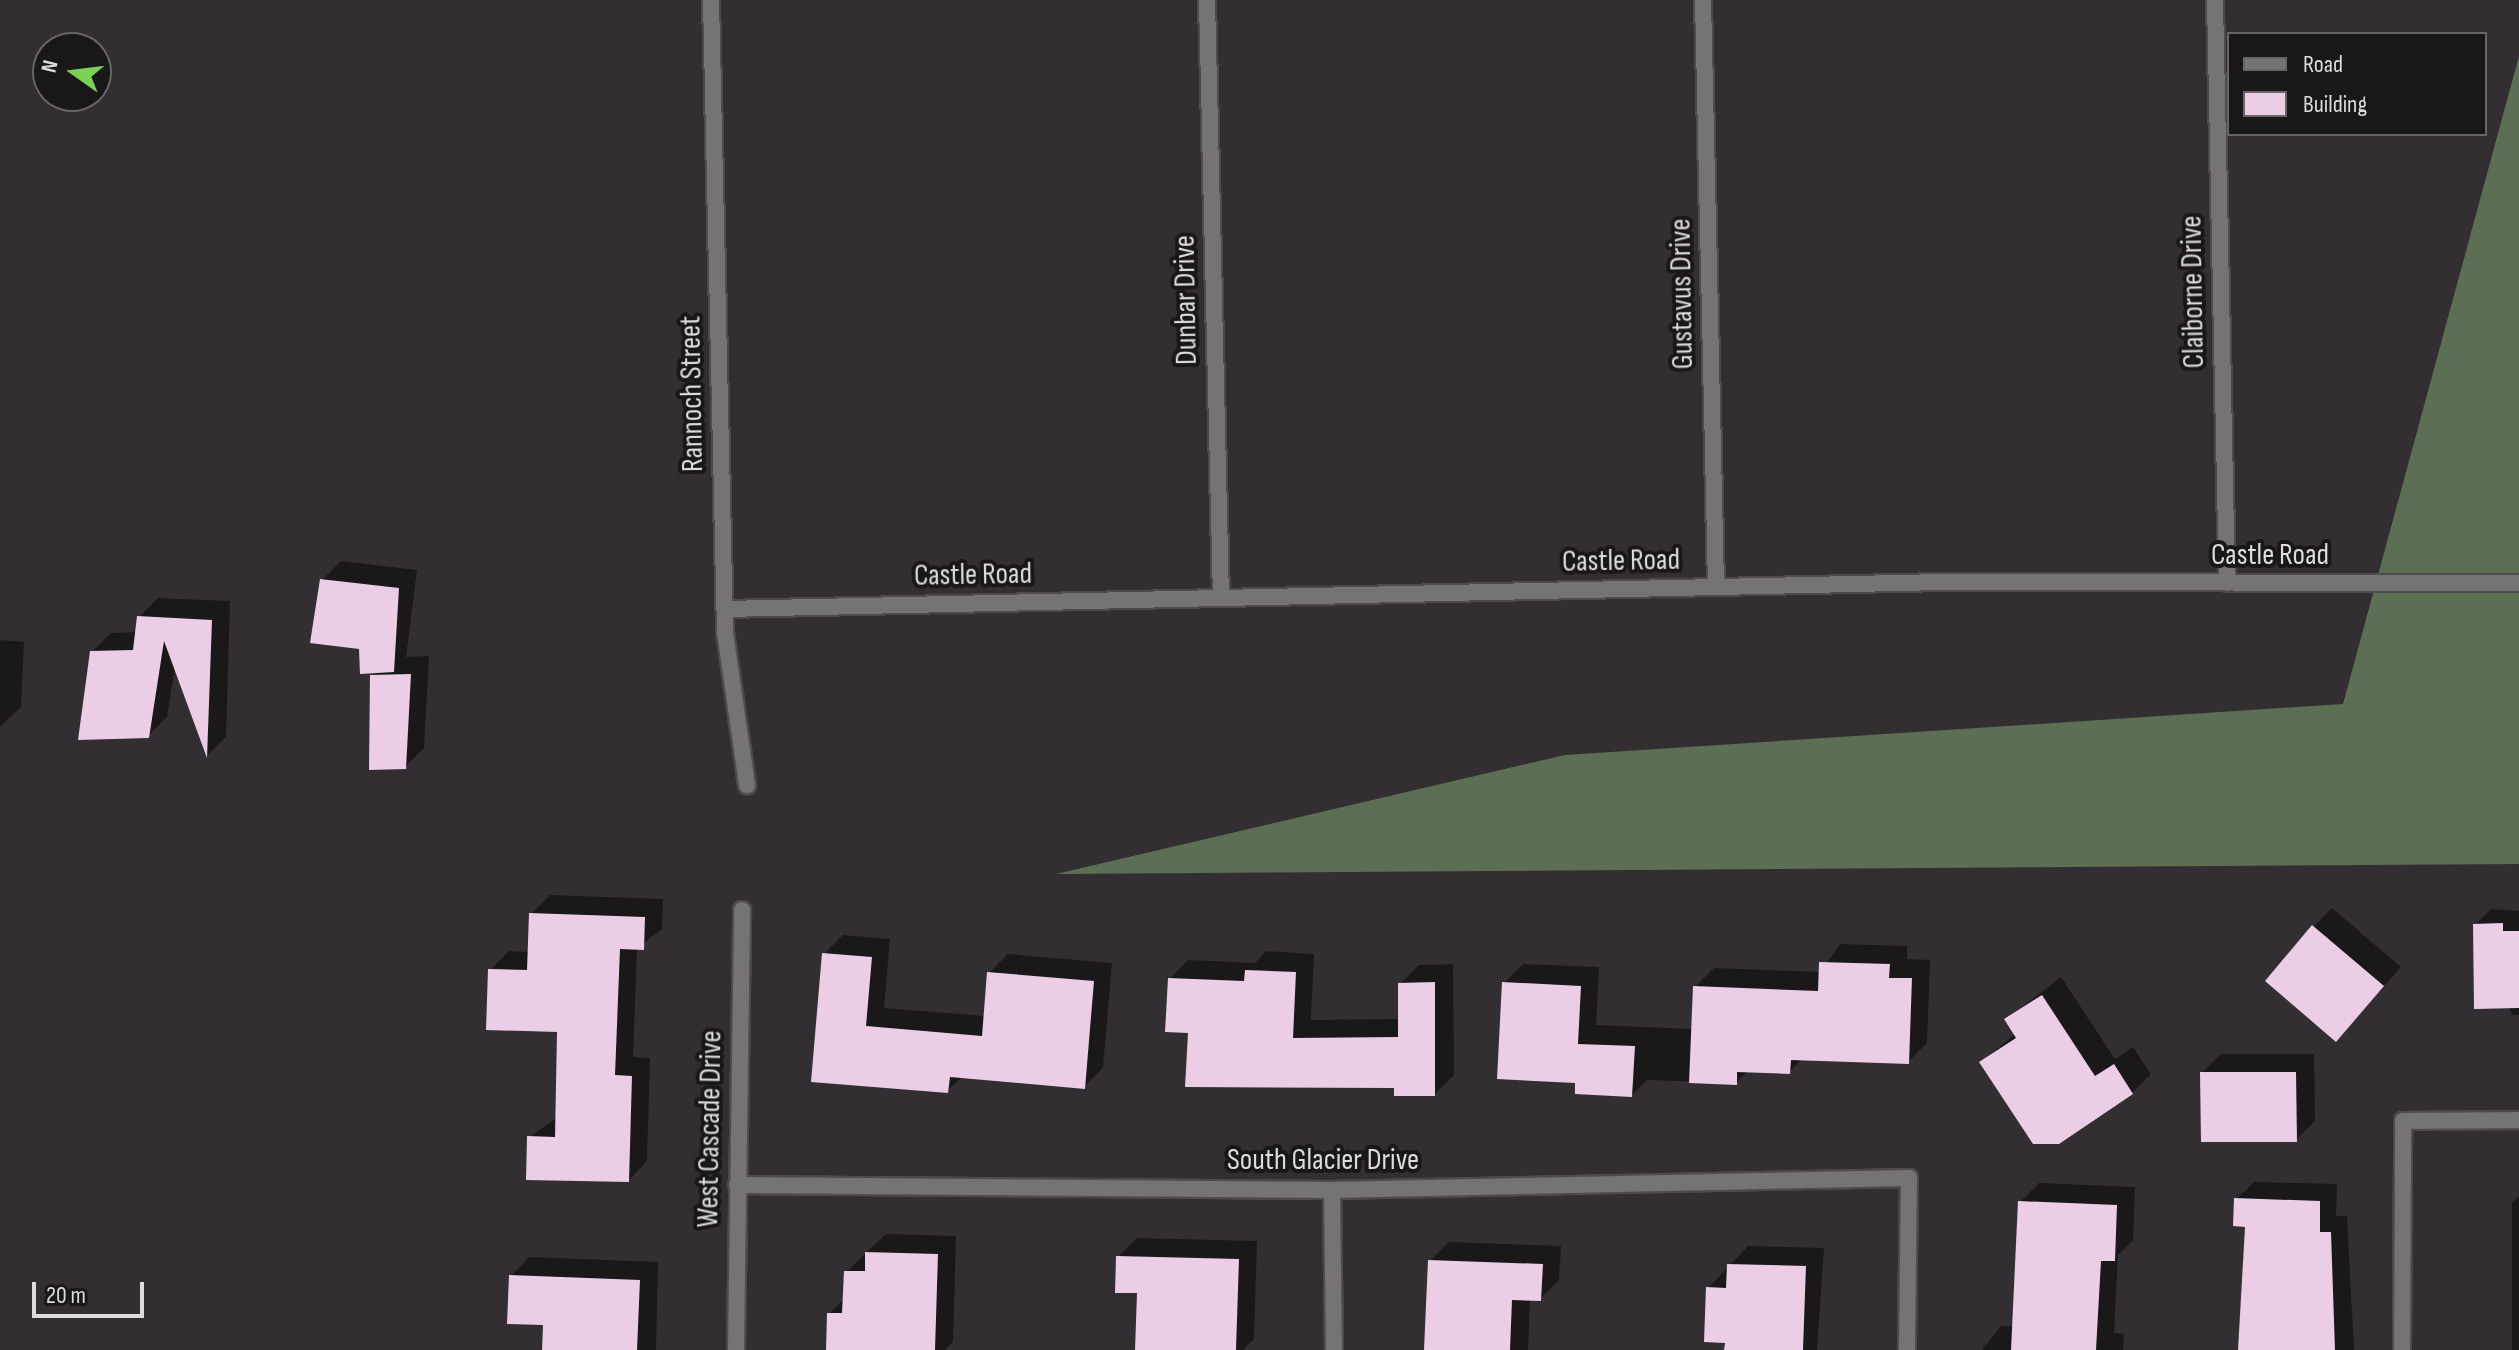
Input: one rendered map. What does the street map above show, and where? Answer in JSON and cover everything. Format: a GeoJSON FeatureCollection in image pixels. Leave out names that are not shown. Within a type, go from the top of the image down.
{"type":"FeatureCollection","features":[{"type":"Feature","properties":{"kind":"street","name":"Rannoch Street"},"geometry":{"type":"LineString","coordinates":[[711,0],[725,609],[747,785]]}},
{"type":"Feature","properties":{"kind":"street","name":"Dunbar Drive"},"geometry":{"type":"LineString","coordinates":[[1207,0],[1221,598]]}},
{"type":"Feature","properties":{"kind":"street","name":"Gustavus Drive"},"geometry":{"type":"LineString","coordinates":[[1703,0],[1716,587]]}},
{"type":"Feature","properties":{"kind":"street","name":"Claiborne Drive"},"geometry":{"type":"LineString","coordinates":[[2215,0],[2227,583]]}},
{"type":"Feature","properties":{"kind":"street","name":"Castle Road"},"geometry":{"type":"LineString","coordinates":[[725,609],[1716,587],[2519,583]]}},
{"type":"Feature","properties":{"kind":"street","name":"West Cascade Drive"},"geometry":{"type":"LineString","coordinates":[[736,1350],[742,910]]}},
{"type":"Feature","properties":{"kind":"street"},"geometry":{"type":"LineString","coordinates":[[2402,1350],[2403,1121],[2519,1120]]}},
{"type":"Feature","properties":{"kind":"street","name":"South Glacier Drive"},"geometry":{"type":"LineString","coordinates":[[737,1185],[1332,1190],[1909,1178],[1907,1350]]}},
{"type":"Feature","properties":{"kind":"street"},"geometry":{"type":"LineString","coordinates":[[1332,1190],[1334,1350]]}},
{"type":"Feature","properties":{"kind":"green space"},"geometry":{"type":"Polygon","coordinates":[[[2519,56],[2519,864],[1056,874],[1565,755],[2343,704],[2519,56]]]}},
{"type":"Feature","properties":{"kind":"building"},"geometry":{"type":"Polygon","coordinates":[[[320,579],[399,588],[394,672],[360,674],[359,649],[310,643],[320,579]]]}},
{"type":"Feature","properties":{"kind":"building"},"geometry":{"type":"Polygon","coordinates":[[[137,616],[212,620],[207,758],[164,641],[149,738],[78,740],[90,651],[133,650],[137,616]]]}},
{"type":"Feature","properties":{"kind":"building"},"geometry":{"type":"Polygon","coordinates":[[[411,674],[406,769],[369,770],[370,675],[411,674]]]}},
{"type":"Feature","properties":{"kind":"building"},"geometry":{"type":"Polygon","coordinates":[[[529,913],[645,917],[644,950],[620,949],[615,1075],[632,1076],[629,1182],[526,1180],[527,1136],[555,1137],[557,1032],[486,1030],[488,969],[527,970],[529,913]]]}},
{"type":"Feature","properties":{"kind":"building"},"geometry":{"type":"Polygon","coordinates":[[[2503,923],[2503,931],[2519,931],[2519,1008],[2474,1009],[2473,924],[2503,923]]]}},
{"type":"Feature","properties":{"kind":"building"},"geometry":{"type":"Polygon","coordinates":[[[2312,925],[2384,986],[2336,1042],[2265,981],[2312,925]]]}},
{"type":"Feature","properties":{"kind":"building"},"geometry":{"type":"Polygon","coordinates":[[[822,953],[872,957],[866,1026],[982,1036],[987,972],[1094,981],[1085,1089],[950,1077],[948,1093],[811,1082],[822,953]]]}},
{"type":"Feature","properties":{"kind":"building"},"geometry":{"type":"Polygon","coordinates":[[[1819,962],[1890,964],[1889,978],[1912,978],[1909,1064],[1791,1060],[1790,1074],[1737,1072],[1737,1085],[1689,1083],[1693,986],[1818,991],[1819,962]]]}},
{"type":"Feature","properties":{"kind":"building"},"geometry":{"type":"Polygon","coordinates":[[[1245,970],[1296,972],[1293,1038],[1398,1037],[1398,983],[1435,982],[1435,1096],[1394,1096],[1394,1088],[1185,1087],[1188,1033],[1165,1032],[1168,978],[1244,981],[1245,970]]]}},
{"type":"Feature","properties":{"kind":"building"},"geometry":{"type":"Polygon","coordinates":[[[1502,982],[1581,986],[1578,1044],[1635,1046],[1632,1097],[1575,1094],[1575,1083],[1497,1079],[1502,982]]]}},
{"type":"Feature","properties":{"kind":"building"},"geometry":{"type":"Polygon","coordinates":[[[2042,995],[2095,1076],[2114,1064],[2133,1094],[2059,1144],[2033,1144],[1979,1062],[2016,1038],[2004,1019],[2042,995]]]}},
{"type":"Feature","properties":{"kind":"building"},"geometry":{"type":"Polygon","coordinates":[[[2200,1072],[2296,1072],[2297,1142],[2201,1142],[2200,1072]]]}},
{"type":"Feature","properties":{"kind":"building"},"geometry":{"type":"Polygon","coordinates":[[[2234,1198],[2320,1201],[2320,1232],[2331,1232],[2335,1350],[2238,1350],[2245,1227],[2233,1226],[2234,1198]]]}},
{"type":"Feature","properties":{"kind":"building"},"geometry":{"type":"Polygon","coordinates":[[[2018,1201],[2117,1205],[2115,1261],[2101,1261],[2096,1350],[2011,1350],[2018,1201]]]}},
{"type":"Feature","properties":{"kind":"building"},"geometry":{"type":"Polygon","coordinates":[[[865,1252],[938,1254],[935,1350],[826,1350],[827,1313],[842,1313],[844,1271],[865,1271],[865,1252]]]}},
{"type":"Feature","properties":{"kind":"building"},"geometry":{"type":"Polygon","coordinates":[[[1116,1256],[1239,1259],[1236,1350],[1135,1350],[1137,1293],[1115,1293],[1116,1256]]]}},
{"type":"Feature","properties":{"kind":"building"},"geometry":{"type":"Polygon","coordinates":[[[1428,1260],[1543,1264],[1541,1301],[1512,1300],[1510,1350],[1424,1350],[1428,1260]]]}},
{"type":"Feature","properties":{"kind":"building"},"geometry":{"type":"Polygon","coordinates":[[[1727,1264],[1806,1266],[1803,1350],[1724,1350],[1725,1343],[1704,1342],[1706,1287],[1726,1288],[1727,1264]]]}},
{"type":"Feature","properties":{"kind":"building"},"geometry":{"type":"Polygon","coordinates":[[[509,1275],[640,1280],[637,1350],[542,1350],[543,1325],[507,1324],[509,1275]]]}}]}
